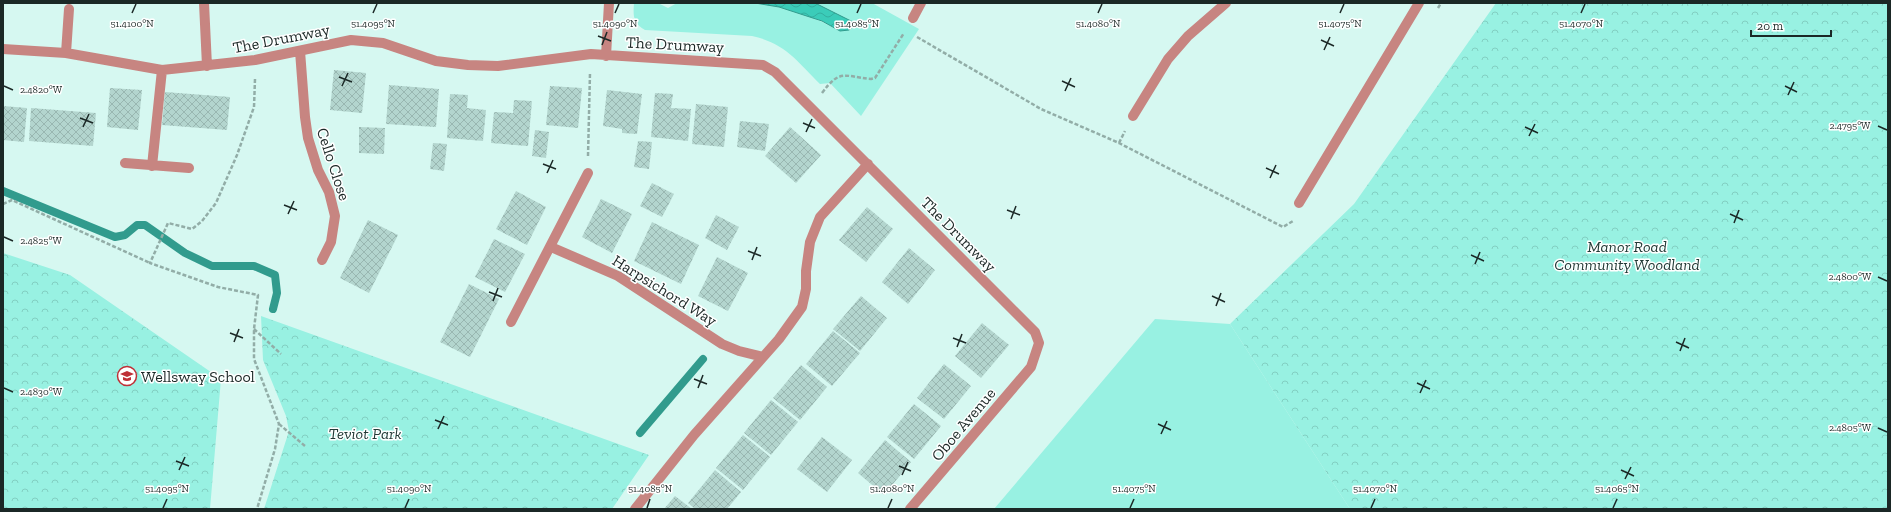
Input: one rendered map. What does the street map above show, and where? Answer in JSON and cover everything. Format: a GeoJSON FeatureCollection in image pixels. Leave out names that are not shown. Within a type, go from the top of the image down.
{"type":"FeatureCollection","features":[{"type":"Feature","properties":{"kind":"street"},"geometry":{"type":"LineString","coordinates":[[204,3],[207,66]]}},
{"type":"Feature","properties":{"kind":"street"},"geometry":{"type":"LineString","coordinates":[[606,56],[609,3]]}},
{"type":"Feature","properties":{"kind":"street"},"geometry":{"type":"LineString","coordinates":[[913,18],[921,3]]}},
{"type":"Feature","properties":{"kind":"street"},"geometry":{"type":"LineString","coordinates":[[1133,116],[1168,59],[1188,36],[1226,3]]}},
{"type":"Feature","properties":{"kind":"street"},"geometry":{"type":"LineString","coordinates":[[1299,203],[1419,3]]}},
{"type":"Feature","properties":{"kind":"street"},"geometry":{"type":"LineString","coordinates":[[66,53],[69,9]]}},
{"type":"Feature","properties":{"kind":"street","name":"The Drumway"},"geometry":{"type":"LineString","coordinates":[[3,49],[66,53],[162,70],[255,60],[351,40],[383,43],[436,61],[468,65],[498,66],[591,54],[764,65],[775,72],[1035,332],[1039,343],[1036,356]]}},
{"type":"Feature","properties":{"kind":"street","name":"Cello Close"},"geometry":{"type":"LineString","coordinates":[[300,51],[308,138],[318,170],[329,192],[335,216],[331,242],[322,260]]}},
{"type":"Feature","properties":{"kind":"street"},"geometry":{"type":"LineString","coordinates":[[152,166],[162,70]]}},
{"type":"Feature","properties":{"kind":"street"},"geometry":{"type":"LineString","coordinates":[[125,163],[189,168]]}},
{"type":"Feature","properties":{"kind":"street"},"geometry":{"type":"LineString","coordinates":[[635,509],[694,435],[779,339],[802,307],[806,289],[806,271],[810,242],[820,217],[868,164]]}},
{"type":"Feature","properties":{"kind":"street"},"geometry":{"type":"LineString","coordinates":[[511,322],[588,173]]}},
{"type":"Feature","properties":{"kind":"street","name":"Harpsichord Way"},"geometry":{"type":"LineString","coordinates":[[551,246],[618,276],[722,344],[739,351],[763,357]]}},
{"type":"Feature","properties":{"kind":"street","name":"Oboe Avenue"},"geometry":{"type":"LineString","coordinates":[[910,509],[1031,367],[1036,356]]}},
{"type":"Feature","properties":{"kind":"path"},"geometry":{"type":"LineString","coordinates":[[1437,9],[1441,3]]}},
{"type":"Feature","properties":{"kind":"path"},"geometry":{"type":"LineString","coordinates":[[811,108],[833,78],[843,76],[871,79],[875,78],[913,18]]}},
{"type":"Feature","properties":{"kind":"path"},"geometry":{"type":"LineString","coordinates":[[906,31],[1041,109],[1119,143],[1283,227],[1294,221]]}},
{"type":"Feature","properties":{"kind":"path"},"geometry":{"type":"LineString","coordinates":[[588,173],[591,54]]}},
{"type":"Feature","properties":{"kind":"path"},"geometry":{"type":"LineString","coordinates":[[150,263],[168,223],[192,229],[202,221],[216,203],[237,155],[254,107],[255,60]]}},
{"type":"Feature","properties":{"kind":"path"},"geometry":{"type":"LineString","coordinates":[[3,204],[12,200],[150,263],[218,287],[258,295],[254,329],[254,359],[279,424],[305,446]]}},
{"type":"Feature","properties":{"kind":"path"},"geometry":{"type":"LineString","coordinates":[[254,329],[281,354]]}},
{"type":"Feature","properties":{"kind":"path"},"geometry":{"type":"LineString","coordinates":[[257,509],[275,449],[279,424]]}},
{"type":"Feature","properties":{"kind":"green space"},"geometry":{"type":"Polygon","coordinates":[[[634,3],[658,3],[668,8],[677,3],[757,3],[800,13],[821,21],[840,31],[823,8],[815,3],[872,3],[919,29],[861,116],[830,83],[820,84],[790,54],[773,43],[752,36],[645,30],[636,22],[634,3]]]}},
{"type":"Feature","properties":{"kind":"green space","name":"Manor Road Community Woodland"},"geometry":{"type":"Polygon","coordinates":[[[1496,3],[1888,3],[1888,509],[1350,509],[1230,324],[1354,204],[1496,3]]]}},
{"type":"Feature","properties":{"kind":"green space","name":"Wellsway School"},"geometry":{"type":"Polygon","coordinates":[[[3,253],[70,275],[221,379],[210,509],[3,509],[3,253]]]}},
{"type":"Feature","properties":{"kind":"green space","name":"Teviot Park"},"geometry":{"type":"Polygon","coordinates":[[[261,316],[649,455],[612,509],[264,509],[289,431],[286,416],[263,360],[261,316]]]}},
{"type":"Feature","properties":{"kind":"green space"},"geometry":{"type":"Polygon","coordinates":[[[1155,319],[1230,324],[1350,509],[994,509],[1155,319]]]}},
{"type":"Feature","properties":{"kind":"water"},"geometry":{"type":"Polygon","coordinates":[[[755,3],[815,3],[853,22],[853,27],[849,30],[840,31],[822,21],[779,7],[755,3]]]}},
{"type":"Feature","properties":{"kind":"building"},"geometry":{"type":"Polygon","coordinates":[[[334,70],[366,73],[362,113],[330,110],[334,70]]]}},
{"type":"Feature","properties":{"kind":"building"},"geometry":{"type":"Polygon","coordinates":[[[389,85],[439,89],[436,127],[386,124],[389,85]]]}},
{"type":"Feature","properties":{"kind":"building"},"geometry":{"type":"Polygon","coordinates":[[[550,86],[582,88],[578,128],[546,125],[550,86]]]}},
{"type":"Feature","properties":{"kind":"building"},"geometry":{"type":"Polygon","coordinates":[[[110,88],[142,90],[138,130],[107,127],[110,88]]]}},
{"type":"Feature","properties":{"kind":"building"},"geometry":{"type":"Polygon","coordinates":[[[607,90],[642,94],[637,134],[622,133],[622,129],[603,126],[607,90]]]}},
{"type":"Feature","properties":{"kind":"building"},"geometry":{"type":"Polygon","coordinates":[[[165,92],[230,97],[227,130],[162,125],[165,92]]]}},
{"type":"Feature","properties":{"kind":"building"},"geometry":{"type":"Polygon","coordinates":[[[655,93],[673,94],[671,108],[691,109],[688,141],[651,137],[655,93]]]}},
{"type":"Feature","properties":{"kind":"building"},"geometry":{"type":"Polygon","coordinates":[[[450,94],[468,95],[467,108],[486,110],[483,141],[447,138],[450,94]]]}},
{"type":"Feature","properties":{"kind":"building"},"geometry":{"type":"Polygon","coordinates":[[[514,100],[532,101],[528,146],[491,143],[494,112],[513,113],[514,100]]]}},
{"type":"Feature","properties":{"kind":"building"},"geometry":{"type":"Polygon","coordinates":[[[696,104],[728,107],[724,147],[692,144],[696,104]]]}},
{"type":"Feature","properties":{"kind":"building"},"geometry":{"type":"Polygon","coordinates":[[[3,106],[27,108],[24,142],[3,140],[3,106]]]}},
{"type":"Feature","properties":{"kind":"building"},"geometry":{"type":"Polygon","coordinates":[[[31,108],[96,113],[93,146],[29,141],[31,108]]]}},
{"type":"Feature","properties":{"kind":"building"},"geometry":{"type":"Polygon","coordinates":[[[740,121],[769,124],[765,151],[737,147],[740,121]]]}},
{"type":"Feature","properties":{"kind":"building"},"geometry":{"type":"Polygon","coordinates":[[[359,127],[385,128],[384,154],[359,153],[359,127]]]}},
{"type":"Feature","properties":{"kind":"building"},"geometry":{"type":"Polygon","coordinates":[[[790,127],[821,155],[796,183],[765,156],[790,127]]]}},
{"type":"Feature","properties":{"kind":"building"},"geometry":{"type":"Polygon","coordinates":[[[535,130],[549,132],[546,158],[532,156],[535,130]]]}},
{"type":"Feature","properties":{"kind":"building"},"geometry":{"type":"Polygon","coordinates":[[[638,141],[652,142],[649,169],[634,167],[638,141]]]}},
{"type":"Feature","properties":{"kind":"building"},"geometry":{"type":"Polygon","coordinates":[[[433,143],[447,144],[444,171],[430,169],[433,143]]]}},
{"type":"Feature","properties":{"kind":"building"},"geometry":{"type":"Polygon","coordinates":[[[652,183],[674,194],[662,217],[640,206],[652,183]]]}},
{"type":"Feature","properties":{"kind":"building"},"geometry":{"type":"Polygon","coordinates":[[[516,191],[546,207],[527,245],[496,229],[516,191]]]}},
{"type":"Feature","properties":{"kind":"building"},"geometry":{"type":"Polygon","coordinates":[[[601,199],[632,214],[612,253],[582,237],[601,199]]]}},
{"type":"Feature","properties":{"kind":"building"},"geometry":{"type":"Polygon","coordinates":[[[867,207],[893,229],[866,262],[839,240],[867,207]]]}},
{"type":"Feature","properties":{"kind":"building"},"geometry":{"type":"Polygon","coordinates":[[[716,215],[739,227],[727,250],[705,238],[716,215]]]}},
{"type":"Feature","properties":{"kind":"building"},"geometry":{"type":"Polygon","coordinates":[[[368,220],[398,235],[369,293],[340,278],[368,220]]]}},
{"type":"Feature","properties":{"kind":"building"},"geometry":{"type":"Polygon","coordinates":[[[652,222],[699,245],[681,284],[634,261],[652,222]]]}},
{"type":"Feature","properties":{"kind":"building"},"geometry":{"type":"Polygon","coordinates":[[[494,239],[525,254],[505,292],[475,277],[494,239]]]}},
{"type":"Feature","properties":{"kind":"building"},"geometry":{"type":"Polygon","coordinates":[[[909,248],[935,270],[908,304],[882,282],[909,248]]]}},
{"type":"Feature","properties":{"kind":"building"},"geometry":{"type":"Polygon","coordinates":[[[717,257],[748,273],[728,311],[698,296],[717,257]]]}},
{"type":"Feature","properties":{"kind":"building"},"geometry":{"type":"Polygon","coordinates":[[[469,284],[499,299],[470,357],[440,342],[469,284]]]}},
{"type":"Feature","properties":{"kind":"building"},"geometry":{"type":"Polygon","coordinates":[[[861,296],[887,318],[860,351],[833,329],[861,296]]]}},
{"type":"Feature","properties":{"kind":"building"},"geometry":{"type":"Polygon","coordinates":[[[982,323],[1009,345],[981,378],[955,356],[982,323]]]}},
{"type":"Feature","properties":{"kind":"building"},"geometry":{"type":"Polygon","coordinates":[[[833,331],[860,353],[832,386],[806,364],[833,331]]]}},
{"type":"Feature","properties":{"kind":"building"},"geometry":{"type":"Polygon","coordinates":[[[944,364],[971,386],[944,419],[917,398],[944,364]]]}},
{"type":"Feature","properties":{"kind":"building"},"geometry":{"type":"Polygon","coordinates":[[[801,365],[827,387],[800,420],[773,398],[801,365]]]}},
{"type":"Feature","properties":{"kind":"building"},"geometry":{"type":"Polygon","coordinates":[[[771,400],[798,422],[771,455],[744,433],[771,400]]]}},
{"type":"Feature","properties":{"kind":"building"},"geometry":{"type":"Polygon","coordinates":[[[914,404],[941,426],[914,459],[887,437],[914,404]]]}},
{"type":"Feature","properties":{"kind":"building"},"geometry":{"type":"Polygon","coordinates":[[[743,435],[770,457],[743,490],[716,468],[743,435]]]}},
{"type":"Feature","properties":{"kind":"building"},"geometry":{"type":"Polygon","coordinates":[[[822,437],[852,460],[827,492],[797,469],[822,437]]]}},
{"type":"Feature","properties":{"kind":"building"},"geometry":{"type":"Polygon","coordinates":[[[885,440],[911,462],[884,495],[858,473],[885,440]]]}},
{"type":"Feature","properties":{"kind":"building"},"geometry":{"type":"Polygon","coordinates":[[[715,470],[741,492],[727,509],[695,509],[688,503],[715,470]]]}},
{"type":"Feature","properties":{"kind":"building"},"geometry":{"type":"Polygon","coordinates":[[[675,496],[692,509],[664,509],[675,496]]]}},
{"type":"Feature","properties":{"kind":"waterway"},"geometry":{"type":"LineString","coordinates":[[3,191],[115,237],[125,235],[137,225],[145,225],[185,253],[212,266],[254,266],[275,275],[277,293],[273,309]]}},
{"type":"Feature","properties":{"kind":"waterway"},"geometry":{"type":"LineString","coordinates":[[640,433],[703,359]]}},
{"type":"Feature","properties":{"kind":"place","name":"Wellsway School"},"geometry":{"type":"Point","coordinates":[127,376]}}]}
